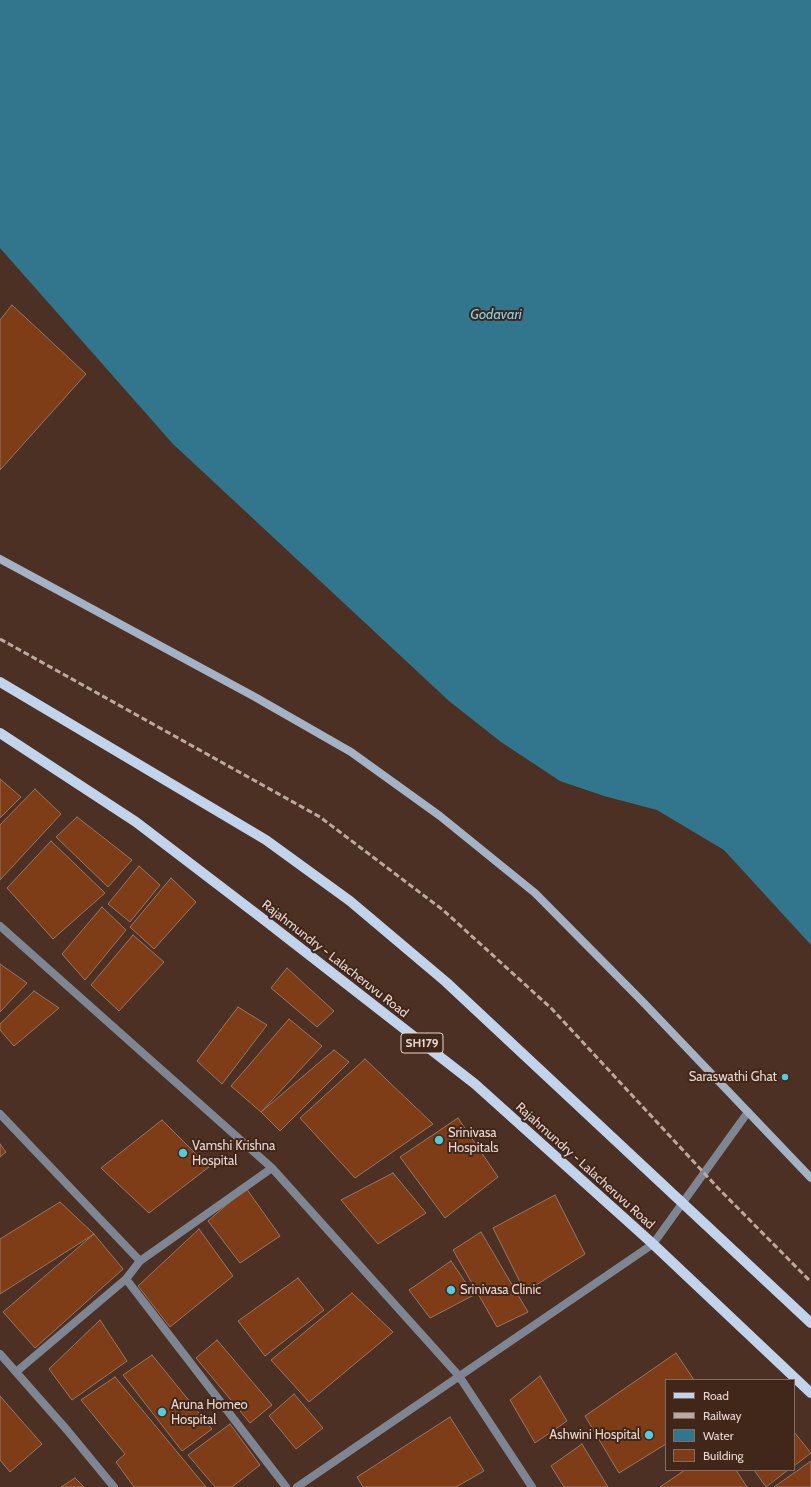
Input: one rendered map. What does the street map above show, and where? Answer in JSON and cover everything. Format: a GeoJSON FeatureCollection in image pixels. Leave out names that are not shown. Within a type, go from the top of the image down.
{"type":"FeatureCollection","features":[{"type":"Feature","properties":{"kind":"main road"},"geometry":{"type":"LineString","coordinates":[[0,559],[256,697],[344,748],[440,816],[535,893],[811,1178]]}},
{"type":"Feature","properties":{"kind":"main road"},"geometry":{"type":"LineString","coordinates":[[0,682],[266,840],[350,901],[446,982],[811,1322]]}},
{"type":"Feature","properties":{"kind":"main road","name":"Rajahmundry - Lalacheruvu Road"},"geometry":{"type":"LineString","coordinates":[[0,733],[136,822],[475,1084],[653,1244],[811,1393]]}},
{"type":"Feature","properties":{"kind":"street"},"geometry":{"type":"LineString","coordinates":[[0,926],[272,1168],[459,1376],[532,1487]]}},
{"type":"Feature","properties":{"kind":"street"},"geometry":{"type":"LineString","coordinates":[[297,1487],[653,1244],[748,1112]]}},
{"type":"Feature","properties":{"kind":"street"},"geometry":{"type":"LineString","coordinates":[[0,1114],[140,1262]]}},
{"type":"Feature","properties":{"kind":"street"},"geometry":{"type":"LineString","coordinates":[[16,1372],[126,1278],[140,1262],[272,1168]]}},
{"type":"Feature","properties":{"kind":"street"},"geometry":{"type":"LineString","coordinates":[[126,1278],[286,1487]]}},
{"type":"Feature","properties":{"kind":"street"},"geometry":{"type":"LineString","coordinates":[[0,1354],[67,1430],[114,1487]]}},
{"type":"Feature","properties":{"kind":"water","name":"Godavari"},"geometry":{"type":"Polygon","coordinates":[[[0,0],[811,0],[811,945],[724,850],[657,810],[604,796],[560,781],[501,742],[449,701],[173,444],[0,248],[0,0]]]}},
{"type":"Feature","properties":{"kind":"building"},"geometry":{"type":"Polygon","coordinates":[[[12,305],[86,374],[0,470],[0,320],[12,305]]]}},
{"type":"Feature","properties":{"kind":"building"},"geometry":{"type":"Polygon","coordinates":[[[0,779],[21,797],[0,818],[0,779]]]}},
{"type":"Feature","properties":{"kind":"building"},"geometry":{"type":"Polygon","coordinates":[[[35,789],[61,814],[0,880],[0,825],[35,789]]]}},
{"type":"Feature","properties":{"kind":"building"},"geometry":{"type":"Polygon","coordinates":[[[77,817],[132,860],[108,887],[56,837],[77,817]]]}},
{"type":"Feature","properties":{"kind":"building"},"geometry":{"type":"Polygon","coordinates":[[[51,841],[105,893],[53,939],[7,888],[51,841]]]}},
{"type":"Feature","properties":{"kind":"building"},"geometry":{"type":"Polygon","coordinates":[[[139,866],[160,885],[130,922],[108,904],[139,866]]]}},
{"type":"Feature","properties":{"kind":"building"},"geometry":{"type":"Polygon","coordinates":[[[171,878],[196,902],[154,949],[130,927],[171,878]]]}},
{"type":"Feature","properties":{"kind":"building"},"geometry":{"type":"Polygon","coordinates":[[[102,907],[126,930],[85,980],[62,954],[102,907]]]}},
{"type":"Feature","properties":{"kind":"building"},"geometry":{"type":"Polygon","coordinates":[[[133,935],[164,962],[119,1011],[91,985],[133,935]]]}},
{"type":"Feature","properties":{"kind":"building"},"geometry":{"type":"Polygon","coordinates":[[[0,964],[27,983],[0,1012],[0,964]]]}},
{"type":"Feature","properties":{"kind":"building"},"geometry":{"type":"Polygon","coordinates":[[[287,968],[334,1011],[317,1027],[271,988],[287,968]]]}},
{"type":"Feature","properties":{"kind":"building"},"geometry":{"type":"Polygon","coordinates":[[[34,991],[59,1008],[14,1046],[0,1030],[0,1024],[34,991]]]}},
{"type":"Feature","properties":{"kind":"building"},"geometry":{"type":"Polygon","coordinates":[[[238,1007],[267,1025],[222,1084],[197,1061],[238,1007]]]}},
{"type":"Feature","properties":{"kind":"building"},"geometry":{"type":"Polygon","coordinates":[[[289,1019],[322,1046],[261,1112],[231,1086],[289,1019]]]}},
{"type":"Feature","properties":{"kind":"building"},"geometry":{"type":"Polygon","coordinates":[[[334,1050],[349,1062],[280,1131],[261,1112],[334,1050]]]}},
{"type":"Feature","properties":{"kind":"building"},"geometry":{"type":"Polygon","coordinates":[[[365,1059],[433,1124],[355,1178],[300,1118],[365,1059]]]}},
{"type":"Feature","properties":{"kind":"building"},"geometry":{"type":"Polygon","coordinates":[[[458,1118],[498,1177],[445,1218],[400,1157],[458,1118]]]}},
{"type":"Feature","properties":{"kind":"building"},"geometry":{"type":"Polygon","coordinates":[[[162,1120],[209,1167],[149,1213],[101,1168],[162,1120]]]}},
{"type":"Feature","properties":{"kind":"building"},"geometry":{"type":"Polygon","coordinates":[[[0,1144],[6,1152],[0,1157],[0,1144]]]}},
{"type":"Feature","properties":{"kind":"building"},"geometry":{"type":"Polygon","coordinates":[[[393,1173],[426,1213],[378,1244],[341,1200],[393,1173]]]}},
{"type":"Feature","properties":{"kind":"building"},"geometry":{"type":"Polygon","coordinates":[[[246,1188],[280,1236],[240,1263],[208,1221],[246,1188]]]}},
{"type":"Feature","properties":{"kind":"building"},"geometry":{"type":"Polygon","coordinates":[[[555,1195],[585,1254],[525,1292],[493,1228],[555,1195]]]}},
{"type":"Feature","properties":{"kind":"building"},"geometry":{"type":"Polygon","coordinates":[[[60,1202],[94,1234],[0,1294],[0,1239],[60,1202]]]}},
{"type":"Feature","properties":{"kind":"building"},"geometry":{"type":"Polygon","coordinates":[[[199,1229],[233,1276],[170,1327],[138,1286],[199,1229]]]}},
{"type":"Feature","properties":{"kind":"building"},"geometry":{"type":"Polygon","coordinates":[[[481,1232],[528,1312],[497,1327],[453,1250],[481,1232]]]}},
{"type":"Feature","properties":{"kind":"building"},"geometry":{"type":"Polygon","coordinates":[[[94,1234],[123,1269],[35,1348],[3,1312],[94,1234]]]}},
{"type":"Feature","properties":{"kind":"building"},"geometry":{"type":"Polygon","coordinates":[[[451,1261],[474,1295],[430,1318],[409,1290],[451,1261]]]}},
{"type":"Feature","properties":{"kind":"building"},"geometry":{"type":"Polygon","coordinates":[[[298,1278],[324,1310],[265,1356],[238,1321],[298,1278]]]}},
{"type":"Feature","properties":{"kind":"building"},"geometry":{"type":"Polygon","coordinates":[[[352,1293],[393,1332],[309,1402],[271,1360],[352,1293]]]}},
{"type":"Feature","properties":{"kind":"building"},"geometry":{"type":"Polygon","coordinates":[[[100,1320],[127,1361],[72,1400],[49,1369],[100,1320]]]}},
{"type":"Feature","properties":{"kind":"building"},"geometry":{"type":"Polygon","coordinates":[[[217,1340],[272,1405],[250,1423],[196,1358],[217,1340]]]}},
{"type":"Feature","properties":{"kind":"building"},"geometry":{"type":"Polygon","coordinates":[[[676,1353],[693,1379],[665,1379],[665,1445],[619,1473],[585,1416],[676,1353]]]}},
{"type":"Feature","properties":{"kind":"building"},"geometry":{"type":"Polygon","coordinates":[[[152,1355],[212,1429],[182,1451],[123,1375],[152,1355]]]}},
{"type":"Feature","properties":{"kind":"building"},"geometry":{"type":"Polygon","coordinates":[[[540,1376],[567,1421],[535,1443],[510,1400],[540,1376]]]}},
{"type":"Feature","properties":{"kind":"building"},"geometry":{"type":"Polygon","coordinates":[[[115,1377],[206,1487],[134,1487],[116,1462],[125,1454],[81,1400],[115,1377]]]}},
{"type":"Feature","properties":{"kind":"building"},"geometry":{"type":"Polygon","coordinates":[[[294,1394],[323,1428],[296,1449],[269,1416],[294,1394]]]}},
{"type":"Feature","properties":{"kind":"building"},"geometry":{"type":"Polygon","coordinates":[[[0,1396],[42,1444],[10,1472],[0,1460],[0,1396]]]}},
{"type":"Feature","properties":{"kind":"building"},"geometry":{"type":"Polygon","coordinates":[[[450,1417],[484,1471],[456,1487],[363,1487],[357,1477],[450,1417]]]}},
{"type":"Feature","properties":{"kind":"building"},"geometry":{"type":"Polygon","coordinates":[[[230,1424],[260,1465],[232,1487],[215,1487],[188,1455],[230,1424]]]}},
{"type":"Feature","properties":{"kind":"building"},"geometry":{"type":"Polygon","coordinates":[[[795,1433],[811,1453],[795,1465],[795,1433]]]}},
{"type":"Feature","properties":{"kind":"building"},"geometry":{"type":"Polygon","coordinates":[[[582,1444],[608,1487],[564,1487],[551,1466],[582,1444]]]}},
{"type":"Feature","properties":{"kind":"building"},"geometry":{"type":"Polygon","coordinates":[[[811,1461],[811,1487],[774,1487],[811,1461]]]}},
{"type":"Feature","properties":{"kind":"building"},"geometry":{"type":"Polygon","coordinates":[[[684,1471],[737,1471],[747,1487],[660,1487],[684,1471]]]}},
{"type":"Feature","properties":{"kind":"building"},"geometry":{"type":"Polygon","coordinates":[[[755,1471],[787,1471],[766,1487],[755,1471]]]}},
{"type":"Feature","properties":{"kind":"building"},"geometry":{"type":"Polygon","coordinates":[[[75,1478],[84,1487],[61,1487],[75,1478]]]}},
{"type":"Feature","properties":{"kind":"railway"},"geometry":{"type":"LineString","coordinates":[[0,639],[320,817],[443,910],[552,1009],[718,1188],[811,1282]]}},
{"type":"Feature","properties":{"kind":"place","name":"Saraswathi Ghat"},"geometry":{"type":"Point","coordinates":[785,1077]}},
{"type":"Feature","properties":{"kind":"place","name":"Srinivasa Hospitals"},"geometry":{"type":"Point","coordinates":[439,1140]}},
{"type":"Feature","properties":{"kind":"place","name":"Vamshi Krishna Hospital"},"geometry":{"type":"Point","coordinates":[183,1153]}},
{"type":"Feature","properties":{"kind":"place","name":"Srinivasa Clinic"},"geometry":{"type":"Point","coordinates":[451,1290]}},
{"type":"Feature","properties":{"kind":"place","name":"Aruna Homeo Hospital"},"geometry":{"type":"Point","coordinates":[162,1412]}},
{"type":"Feature","properties":{"kind":"place","name":"Ashwini Hospital"},"geometry":{"type":"Point","coordinates":[649,1435]}}]}
